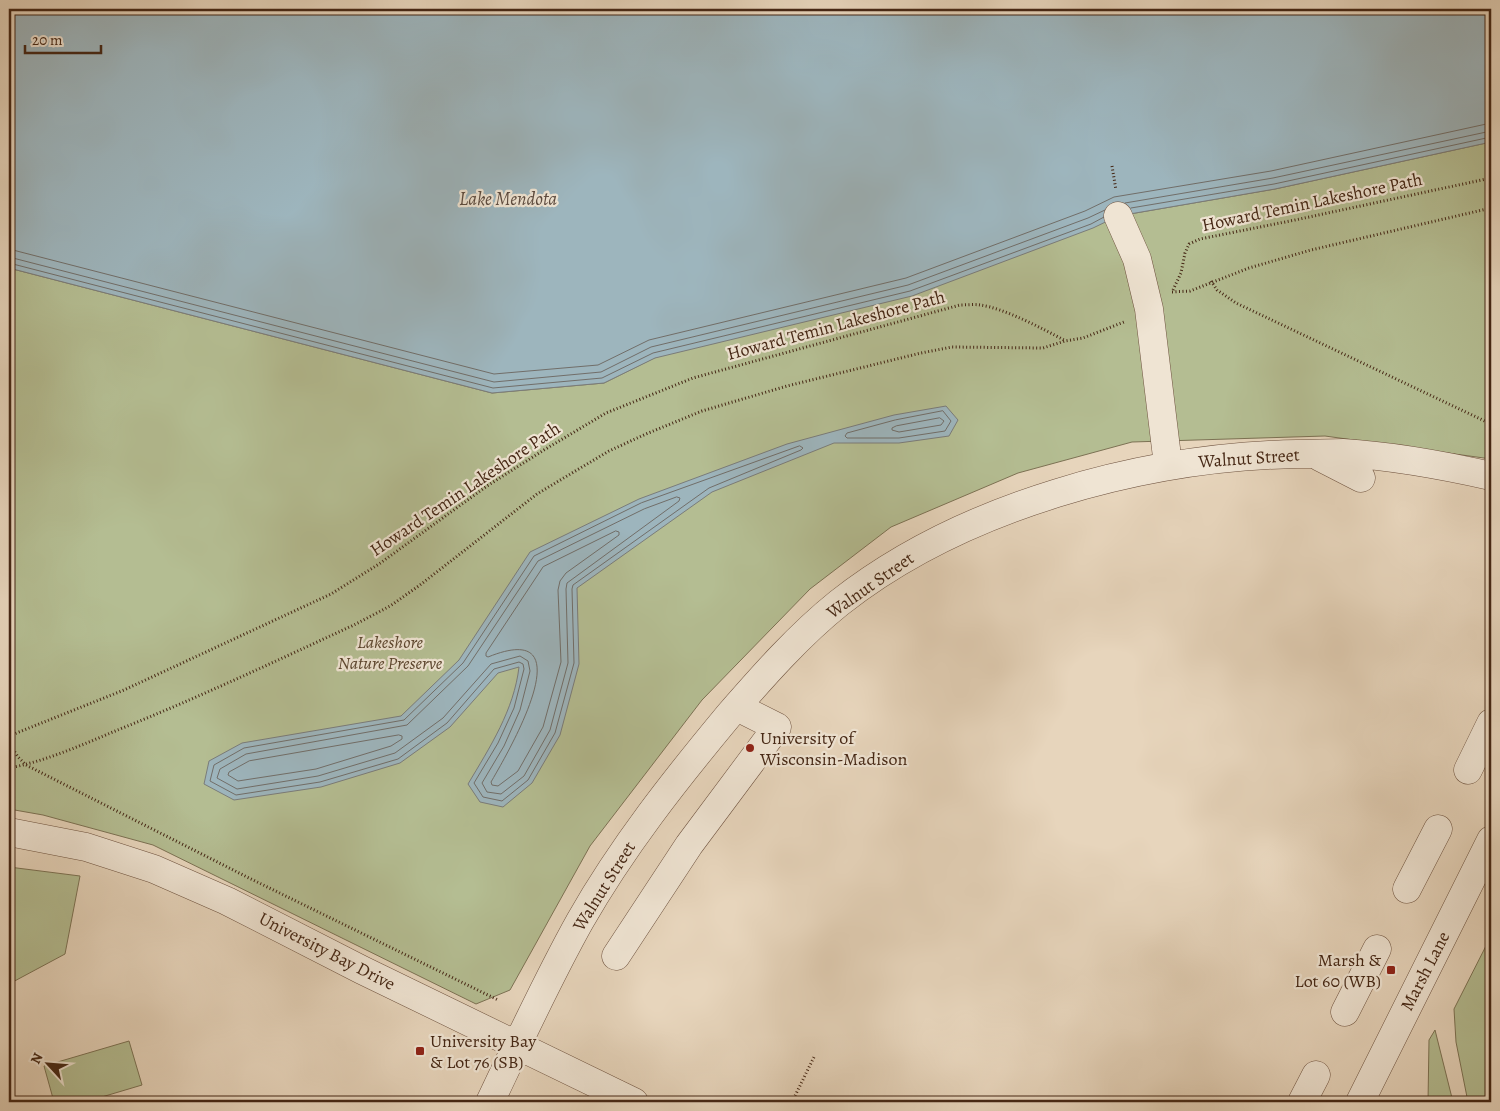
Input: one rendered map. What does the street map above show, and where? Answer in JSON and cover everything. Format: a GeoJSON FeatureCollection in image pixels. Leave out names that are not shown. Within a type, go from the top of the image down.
{"type":"FeatureCollection","features":[{"type":"Feature","properties":{"kind":"street"},"geometry":{"type":"LineString","coordinates":[[1118,216],[1137,259],[1150,309],[1172,465],[1199,477]]}},
{"type":"Feature","properties":{"kind":"street","name":"Walnut Street"},"geometry":{"type":"LineString","coordinates":[[490,1102],[552,973],[581,920],[609,873],[672,786],[736,707],[846,608],[911,564],[939,540],[985,528],[1172,465],[1221,458],[1340,453],[1410,460],[1491,476]]}},
{"type":"Feature","properties":{"kind":"street"},"geometry":{"type":"LineString","coordinates":[[1314,454],[1361,478]]}},
{"type":"Feature","properties":{"kind":"street"},"geometry":{"type":"LineString","coordinates":[[616,956],[689,845],[776,727],[736,707]]}},
{"type":"Feature","properties":{"kind":"street"},"geometry":{"type":"LineString","coordinates":[[1468,770],[1491,723]]}},
{"type":"Feature","properties":{"kind":"street"},"geometry":{"type":"LineString","coordinates":[[1407,889],[1438,829]]}},
{"type":"Feature","properties":{"kind":"street","name":"University Bay Drive"},"geometry":{"type":"LineString","coordinates":[[9,832],[86,847],[154,869],[226,901],[362,970],[634,1102]]}},
{"type":"Feature","properties":{"kind":"street","name":"Marsh Lane"},"geometry":{"type":"LineString","coordinates":[[1360,1102],[1491,840]]}},
{"type":"Feature","properties":{"kind":"street"},"geometry":{"type":"LineString","coordinates":[[1345,1012],[1377,949]]}},
{"type":"Feature","properties":{"kind":"street"},"geometry":{"type":"LineString","coordinates":[[1302,1102],[1316,1075]]}},
{"type":"Feature","properties":{"kind":"path","name":"Howard Temin Lakeshore Path"},"geometry":{"type":"LineString","coordinates":[[1491,178],[1200,239],[1189,244],[1184,253],[1181,273],[1171,292],[1190,291],[1249,268],[1311,250],[1491,208]]}},
{"type":"Feature","properties":{"kind":"path"},"geometry":{"type":"LineString","coordinates":[[1212,281],[1216,290],[1236,303],[1491,424]]}},
{"type":"Feature","properties":{"kind":"path","name":"Howard Temin Lakeshore Path"},"geometry":{"type":"LineString","coordinates":[[9,736],[124,690],[331,594],[379,564],[487,486],[606,413],[693,378],[960,305],[979,304],[990,307],[1040,328],[1065,341]]}},
{"type":"Feature","properties":{"kind":"path"},"geometry":{"type":"LineString","coordinates":[[9,768],[26,765],[65,751],[149,717],[356,624],[390,606],[420,585],[537,494],[609,451],[702,411],[787,386],[952,347],[1044,348],[1065,341],[1083,338],[1113,327],[1150,309]]}},
{"type":"Feature","properties":{"kind":"path"},"geometry":{"type":"LineString","coordinates":[[9,743],[26,765],[249,878],[498,1000]]}},
{"type":"Feature","properties":{"kind":"path"},"geometry":{"type":"LineString","coordinates":[[792,1102],[814,1058]]}},
{"type":"Feature","properties":{"kind":"green space","name":"Lakeshore Nature Preserve"},"geometry":{"type":"Polygon","coordinates":[[[1491,142],[1491,459],[1325,436],[1132,442],[1018,473],[891,527],[810,589],[702,700],[590,846],[510,990],[476,1004],[153,845],[43,815],[9,809],[9,268],[492,393],[604,383],[654,358],[1118,216],[1275,189],[1491,142]]]}},
{"type":"Feature","properties":{"kind":"green space"},"geometry":{"type":"Polygon","coordinates":[[[9,867],[80,876],[65,954],[9,984],[9,867]]]}},
{"type":"Feature","properties":{"kind":"green space"},"geometry":{"type":"Polygon","coordinates":[[[1491,936],[1491,1102],[1468,1102],[1456,1042],[1454,1009],[1491,936]]]}},
{"type":"Feature","properties":{"kind":"green space"},"geometry":{"type":"Polygon","coordinates":[[[1435,1030],[1453,1102],[1428,1102],[1429,1040],[1435,1030]]]}},
{"type":"Feature","properties":{"kind":"green space"},"geometry":{"type":"Polygon","coordinates":[[[129,1041],[142,1085],[85,1102],[54,1102],[44,1066],[129,1041]]]}},
{"type":"Feature","properties":{"kind":"water","name":"Lake Mendota"},"geometry":{"type":"Polygon","coordinates":[[[9,9],[1491,9],[1491,142],[1275,189],[1118,216],[1093,228],[912,296],[655,358],[604,383],[492,393],[9,268],[9,9]]]}},
{"type":"Feature","properties":{"kind":"water"},"geometry":{"type":"Polygon","coordinates":[[[946,406],[958,420],[949,436],[899,443],[834,443],[712,492],[577,588],[579,664],[560,735],[532,783],[503,807],[480,802],[468,784],[500,728],[512,698],[519,667],[498,673],[450,727],[400,763],[321,787],[234,800],[204,784],[209,761],[242,743],[401,716],[459,660],[530,552],[639,499],[787,444],[894,415],[946,406]]]}},
{"type":"Feature","properties":{"kind":"place","name":"University of Wisconsin-Madison"},"geometry":{"type":"Point","coordinates":[750,748]}},
{"type":"Feature","properties":{"kind":"place","name":"Marsh & Lot 60 (WB)"},"geometry":{"type":"Point","coordinates":[1391,970]}},
{"type":"Feature","properties":{"kind":"place","name":"University Bay & Lot 76 (SB)"},"geometry":{"type":"Point","coordinates":[420,1051]}}]}
